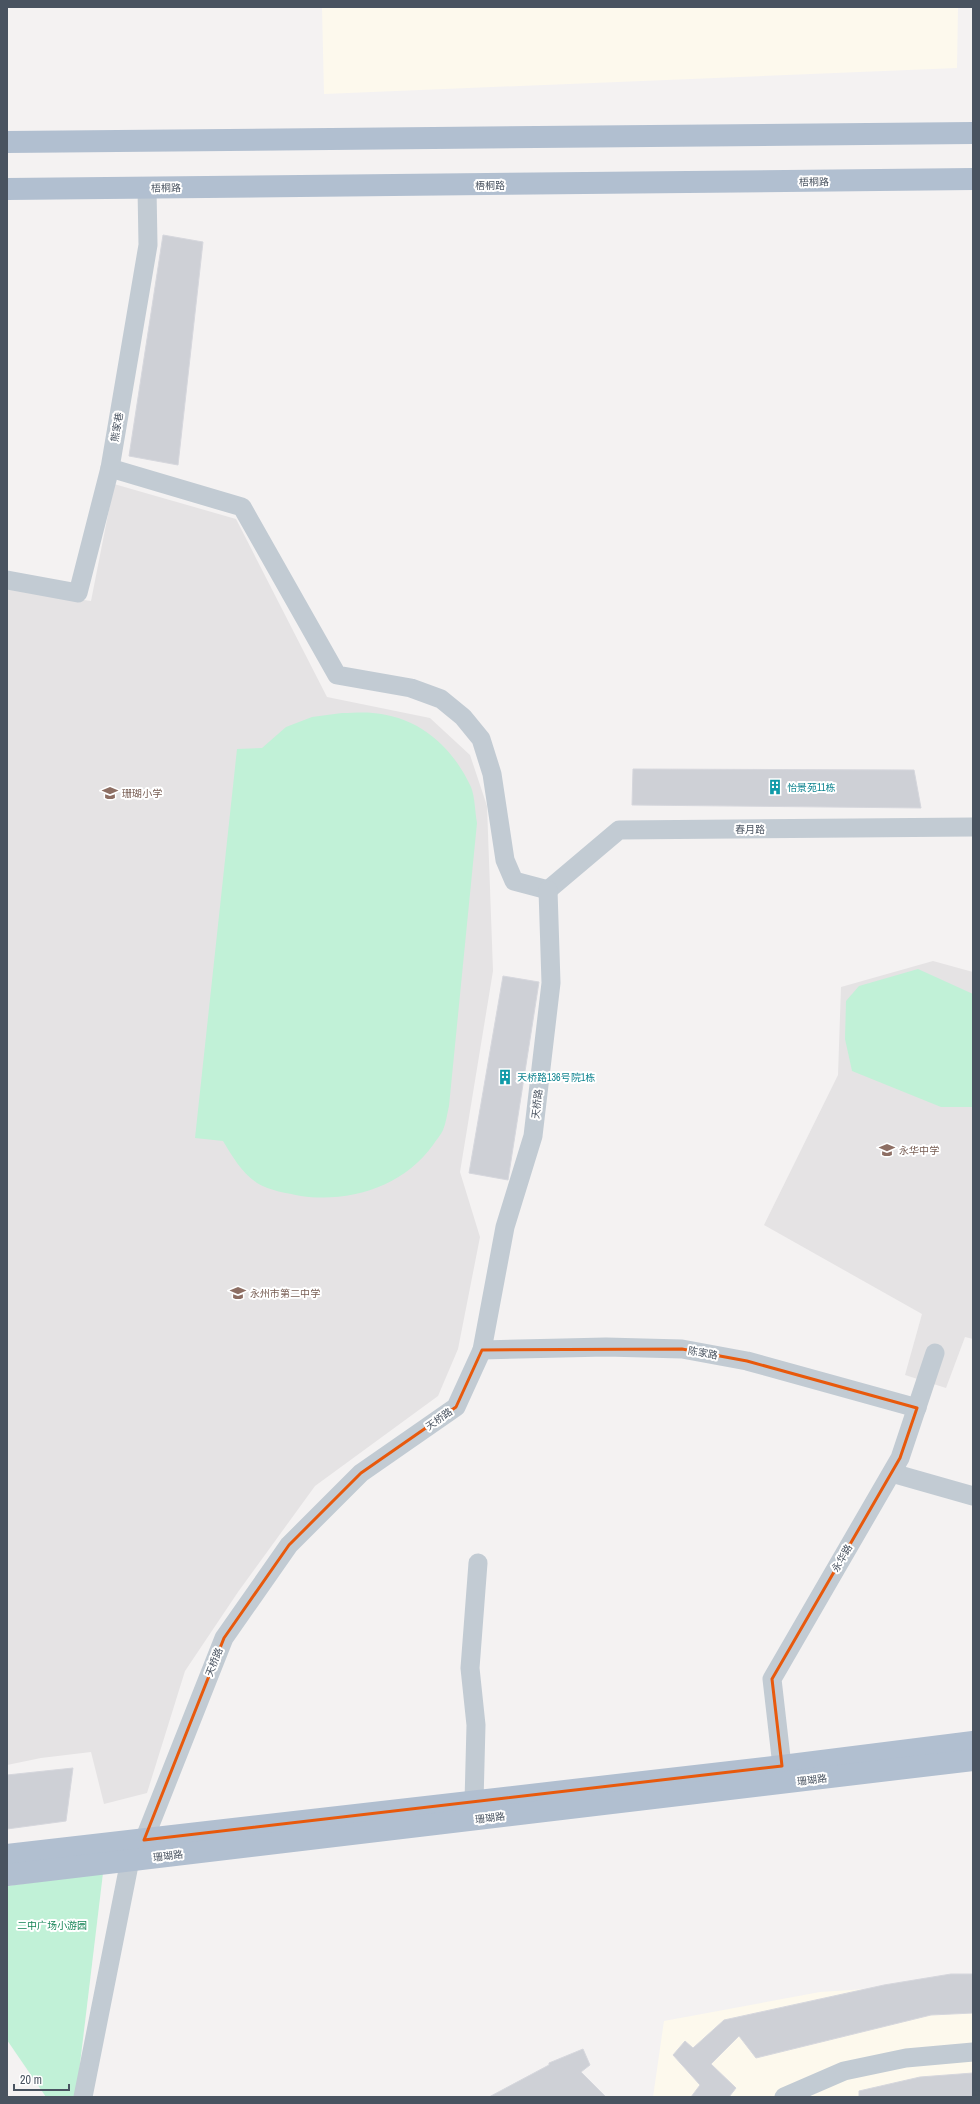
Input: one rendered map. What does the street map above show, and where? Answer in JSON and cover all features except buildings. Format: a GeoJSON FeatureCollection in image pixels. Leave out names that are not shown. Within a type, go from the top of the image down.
{"type":"FeatureCollection","features":[{"type":"Feature","properties":{"kind":"main road"},"geometry":{"type":"LineString","coordinates":[[7,142],[973,133]]}},
{"type":"Feature","properties":{"kind":"main road","name":"梧桐路"},"geometry":{"type":"LineString","coordinates":[[7,189],[973,179]]}},
{"type":"Feature","properties":{"kind":"main road","name":"珊瑚路"},"geometry":{"type":"LineString","coordinates":[[7,1855],[782,1766],[973,1742]]}},
{"type":"Feature","properties":{"kind":"main road","name":"珊瑚路"},"geometry":{"type":"LineString","coordinates":[[7,1875],[973,1760]]}},
{"type":"Feature","properties":{"kind":"street","name":"熊家巷"},"geometry":{"type":"LineString","coordinates":[[7,580],[78,593],[110,468],[148,245],[147,188]]}},
{"type":"Feature","properties":{"kind":"street"},"geometry":{"type":"LineString","coordinates":[[110,468],[242,507],[337,675],[411,688],[441,699],[463,717],[481,739],[492,774],[505,860],[514,881],[548,890]]}},
{"type":"Feature","properties":{"kind":"street","name":"春月路"},"geometry":{"type":"LineString","coordinates":[[548,890],[619,830],[973,827]]}},
{"type":"Feature","properties":{"kind":"street","name":"天桥路"},"geometry":{"type":"LineString","coordinates":[[144,1840],[224,1638],[289,1545],[361,1473],[456,1407],[482,1350],[505,1228],[533,1136],[551,983],[548,890]]}},
{"type":"Feature","properties":{"kind":"street","name":"陈家路"},"geometry":{"type":"LineString","coordinates":[[482,1350],[606,1347],[682,1349],[747,1361],[917,1408]]}},
{"type":"Feature","properties":{"kind":"street","name":"永华路"},"geometry":{"type":"LineString","coordinates":[[782,1766],[772,1678],[900,1458],[935,1353]]}},
{"type":"Feature","properties":{"kind":"street"},"geometry":{"type":"LineString","coordinates":[[892,1473],[973,1496]]}},
{"type":"Feature","properties":{"kind":"street"},"geometry":{"type":"LineString","coordinates":[[474,1802],[476,1725],[470,1668],[478,1563]]}},
{"type":"Feature","properties":{"kind":"street"},"geometry":{"type":"LineString","coordinates":[[83,2097],[130,1860]]}},
{"type":"Feature","properties":{"kind":"street"},"geometry":{"type":"LineString","coordinates":[[784,2097],[844,2071],[906,2058],[973,2052]]}},
{"type":"Feature","properties":{"kind":"highlighted area"},"geometry":{"type":"Polygon","coordinates":[[[682,1349],[747,1361],[917,1408],[900,1458],[772,1679],[782,1766],[144,1840],[224,1638],[289,1545],[361,1473],[456,1407],[482,1350],[682,1349]]]}},
{"type":"Feature","properties":{"kind":"shaded area"},"geometry":{"type":"Polygon","coordinates":[[[322,7],[958,7],[957,68],[324,94],[322,7]]]}},
{"type":"Feature","properties":{"kind":"shaded area","name":"永州市第二中学"},"geometry":{"type":"Polygon","coordinates":[[[114,484],[236,519],[327,697],[430,718],[470,755],[487,806],[493,971],[460,1172],[480,1237],[458,1349],[438,1396],[315,1486],[238,1592],[185,1671],[147,1793],[104,1804],[91,1752],[41,1758],[7,1765],[7,589],[91,601],[114,484]]]}},
{"type":"Feature","properties":{"kind":"shaded area","name":"永华中学"},"geometry":{"type":"Polygon","coordinates":[[[933,961],[973,972],[973,1339],[965,1337],[946,1388],[905,1375],[922,1314],[764,1225],[838,1075],[841,987],[933,961]]]}},
{"type":"Feature","properties":{"kind":"shaded area"},"geometry":{"type":"Polygon","coordinates":[[[973,1982],[973,2097],[653,2097],[664,2021],[820,1992],[973,1982]]]}},
{"type":"Feature","properties":{"kind":"green space"},"geometry":{"type":"Polygon","coordinates":[[[342,713],[369,713],[390,716],[405,720],[432,736],[454,759],[471,787],[477,823],[449,1106],[443,1130],[421,1159],[407,1171],[391,1181],[357,1194],[320,1198],[284,1193],[262,1186],[242,1169],[223,1141],[195,1138],[237,749],[262,748],[286,727],[312,717],[342,713]]]}},
{"type":"Feature","properties":{"kind":"green space"},"geometry":{"type":"Polygon","coordinates":[[[918,969],[973,994],[973,1107],[941,1107],[852,1071],[845,1039],[846,1001],[859,986],[918,969]]]}},
{"type":"Feature","properties":{"kind":"green space","name":"二中广场小游园"},"geometry":{"type":"Polygon","coordinates":[[[103,1873],[76,2097],[46,2097],[7,2040],[7,1886],[103,1873]]]}},
{"type":"Feature","properties":{"kind":"place","name":"怡景苑11栋"},"geometry":{"type":"Point","coordinates":[775,787]}},
{"type":"Feature","properties":{"kind":"place","name":"珊瑚小学"},"geometry":{"type":"Point","coordinates":[110,793]}},
{"type":"Feature","properties":{"kind":"place","name":"天桥路136号院1栋"},"geometry":{"type":"Point","coordinates":[505,1077]}},
{"type":"Feature","properties":{"kind":"place","name":"永华中学"},"geometry":{"type":"Point","coordinates":[887,1150]}},
{"type":"Feature","properties":{"kind":"place","name":"永州市第二中学"},"geometry":{"type":"Point","coordinates":[238,1293]}}]}
